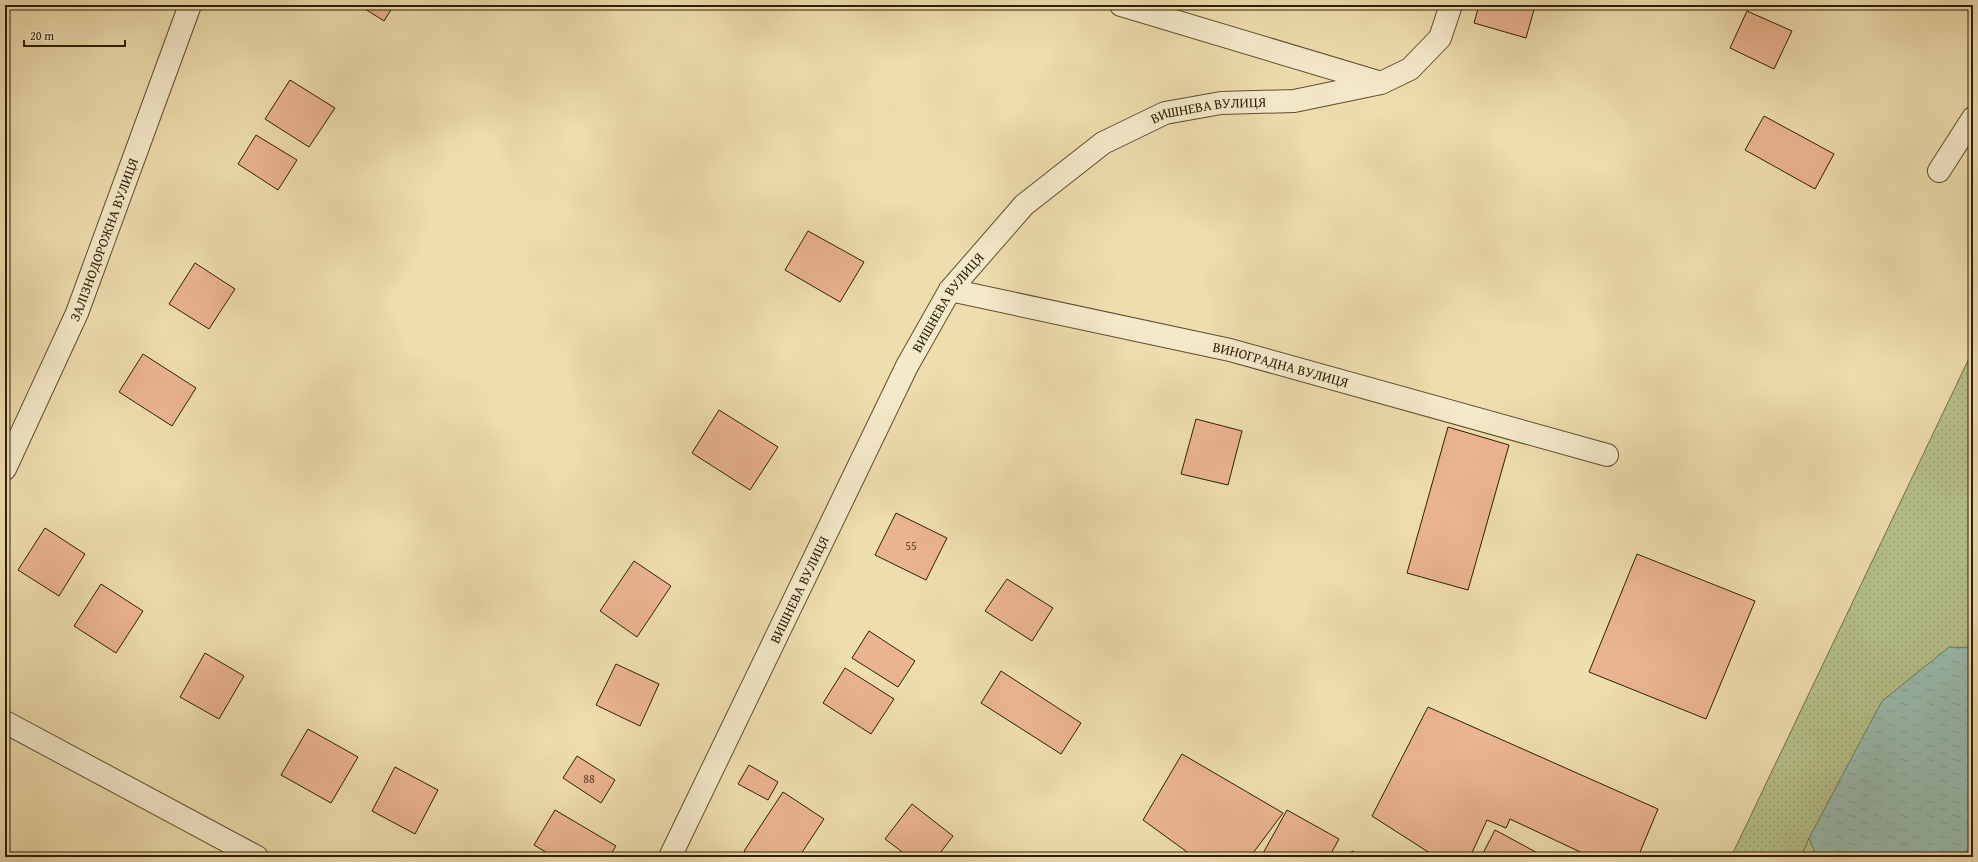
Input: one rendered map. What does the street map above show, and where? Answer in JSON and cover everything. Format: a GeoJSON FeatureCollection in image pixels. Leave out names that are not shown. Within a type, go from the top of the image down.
{"type":"FeatureCollection","features":[{"type":"Feature","properties":{"kind":"street","name":"ЗАЛІЗНОДОРОЖНА ВУЛИЦЯ"},"geometry":{"type":"LineString","coordinates":[[5,469],[77,313],[190,5]]}},
{"type":"Feature","properties":{"kind":"street"},"geometry":{"type":"LineString","coordinates":[[1121,5],[1381,83]]}},
{"type":"Feature","properties":{"kind":"street","name":"ВИШНЕВА ВУЛИЦЯ"},"geometry":{"type":"LineString","coordinates":[[670,857],[907,366],[950,290],[1024,206],[1103,143],[1164,113],[1221,103],[1294,101],[1381,83],[1410,69],[1440,38],[1450,5]]}},
{"type":"Feature","properties":{"kind":"street"},"geometry":{"type":"LineString","coordinates":[[1940,171],[1973,118]]}},
{"type":"Feature","properties":{"kind":"street","name":"ВИНОГРАДНА ВУЛИЦЯ"},"geometry":{"type":"LineString","coordinates":[[950,290],[1230,350],[1607,455]]}},
{"type":"Feature","properties":{"kind":"street"},"geometry":{"type":"LineString","coordinates":[[5,722],[244,854]]}},
{"type":"Feature","properties":{"kind":"green space"},"geometry":{"type":"Polygon","coordinates":[[[1973,350],[1973,857],[1731,857],[1973,350]]]}},
{"type":"Feature","properties":{"kind":"green space"},"geometry":{"type":"Polygon","coordinates":[[[1809,838],[1817,857],[1801,857],[1809,838]]]}},
{"type":"Feature","properties":{"kind":"water"},"geometry":{"type":"Polygon","coordinates":[[[1949,647],[1973,648],[1973,857],[1817,857],[1809,838],[1882,701],[1949,647]]]}},
{"type":"Feature","properties":{"kind":"building"},"geometry":{"type":"Polygon","coordinates":[[[359,5],[394,5],[384,21],[359,5]]]}},
{"type":"Feature","properties":{"kind":"building"},"geometry":{"type":"Polygon","coordinates":[[[1479,5],[1535,6],[1526,38],[1474,23],[1479,5]]]}},
{"type":"Feature","properties":{"kind":"building"},"geometry":{"type":"Polygon","coordinates":[[[1747,11],[1792,31],[1774,69],[1730,48],[1747,11]]]}},
{"type":"Feature","properties":{"kind":"building"},"geometry":{"type":"Polygon","coordinates":[[[290,80],[335,108],[309,147],[265,119],[290,80]]]}},
{"type":"Feature","properties":{"kind":"building"},"geometry":{"type":"Polygon","coordinates":[[[1764,116],[1834,154],[1815,189],[1745,150],[1764,116]]]}},
{"type":"Feature","properties":{"kind":"building"},"geometry":{"type":"Polygon","coordinates":[[[256,135],[297,160],[278,190],[238,164],[256,135]]]}},
{"type":"Feature","properties":{"kind":"building"},"geometry":{"type":"Polygon","coordinates":[[[808,231],[864,262],[840,302],[785,270],[808,231]]]}},
{"type":"Feature","properties":{"kind":"building"},"geometry":{"type":"Polygon","coordinates":[[[195,263],[235,289],[209,329],[169,304],[195,263]]]}},
{"type":"Feature","properties":{"kind":"building"},"geometry":{"type":"Polygon","coordinates":[[[143,354],[196,388],[172,426],[119,392],[143,354]]]}},
{"type":"Feature","properties":{"kind":"building"},"geometry":{"type":"Polygon","coordinates":[[[719,410],[778,447],[750,490],[692,453],[719,410]]]}},
{"type":"Feature","properties":{"kind":"building"},"geometry":{"type":"Polygon","coordinates":[[[1196,419],[1242,431],[1228,485],[1181,474],[1196,419]]]}},
{"type":"Feature","properties":{"kind":"building"},"geometry":{"type":"Polygon","coordinates":[[[1448,427],[1509,445],[1468,590],[1407,573],[1448,427]]]}},
{"type":"Feature","properties":{"kind":"building"},"geometry":{"type":"Polygon","coordinates":[[[896,513],[947,538],[926,580],[875,555],[896,513]]]}},
{"type":"Feature","properties":{"kind":"building"},"geometry":{"type":"Polygon","coordinates":[[[45,528],[85,554],[59,596],[18,570],[45,528]]]}},
{"type":"Feature","properties":{"kind":"building"},"geometry":{"type":"Polygon","coordinates":[[[1637,554],[1755,601],[1706,719],[1589,672],[1637,554]]]}},
{"type":"Feature","properties":{"kind":"building"},"geometry":{"type":"Polygon","coordinates":[[[634,561],[671,586],[637,637],[600,611],[634,561]]]}},
{"type":"Feature","properties":{"kind":"building"},"geometry":{"type":"Polygon","coordinates":[[[1007,579],[1053,608],[1032,641],[985,611],[1007,579]]]}},
{"type":"Feature","properties":{"kind":"building"},"geometry":{"type":"Polygon","coordinates":[[[101,584],[143,611],[116,653],[74,626],[101,584]]]}},
{"type":"Feature","properties":{"kind":"building"},"geometry":{"type":"Polygon","coordinates":[[[869,631],[915,661],[898,687],[852,658],[869,631]]]}},
{"type":"Feature","properties":{"kind":"building"},"geometry":{"type":"Polygon","coordinates":[[[205,653],[244,676],[219,719],[180,697],[205,653]]]}},
{"type":"Feature","properties":{"kind":"building"},"geometry":{"type":"Polygon","coordinates":[[[616,664],[659,684],[640,726],[596,705],[616,664]]]}},
{"type":"Feature","properties":{"kind":"building"},"geometry":{"type":"Polygon","coordinates":[[[845,668],[894,699],[871,734],[823,703],[845,668]]]}},
{"type":"Feature","properties":{"kind":"building"},"geometry":{"type":"Polygon","coordinates":[[[1001,671],[1081,723],[1061,754],[981,703],[1001,671]]]}},
{"type":"Feature","properties":{"kind":"building"},"geometry":{"type":"Polygon","coordinates":[[[1428,707],[1658,809],[1638,857],[1591,857],[1510,819],[1506,828],[1487,820],[1470,857],[1436,857],[1372,816],[1428,707]]]}},
{"type":"Feature","properties":{"kind":"building"},"geometry":{"type":"Polygon","coordinates":[[[308,729],[358,757],[331,803],[281,775],[308,729]]]}},
{"type":"Feature","properties":{"kind":"building"},"geometry":{"type":"Polygon","coordinates":[[[1182,754],[1283,813],[1250,857],[1194,857],[1143,820],[1182,754]]]}},
{"type":"Feature","properties":{"kind":"building"},"geometry":{"type":"Polygon","coordinates":[[[577,756],[615,780],[601,803],[563,778],[577,756]]]}},
{"type":"Feature","properties":{"kind":"building"},"geometry":{"type":"Polygon","coordinates":[[[749,765],[778,782],[768,800],[738,784],[749,765]]]}},
{"type":"Feature","properties":{"kind":"building"},"geometry":{"type":"Polygon","coordinates":[[[395,767],[438,790],[415,834],[372,811],[395,767]]]}},
{"type":"Feature","properties":{"kind":"building"},"geometry":{"type":"Polygon","coordinates":[[[783,792],[824,819],[799,857],[753,857],[744,851],[783,792]]]}},
{"type":"Feature","properties":{"kind":"building"},"geometry":{"type":"Polygon","coordinates":[[[912,804],[953,836],[937,857],[909,857],[885,839],[912,804]]]}},
{"type":"Feature","properties":{"kind":"building"},"geometry":{"type":"Polygon","coordinates":[[[555,810],[616,846],[609,857],[554,857],[534,845],[555,810]]]}},
{"type":"Feature","properties":{"kind":"building"},"geometry":{"type":"Polygon","coordinates":[[[1287,810],[1339,839],[1329,857],[1261,857],[1287,810]]]}},
{"type":"Feature","properties":{"kind":"building"},"geometry":{"type":"Polygon","coordinates":[[[1495,830],[1545,857],[1481,857],[1495,830]]]}},
{"type":"Feature","properties":{"kind":"building"},"geometry":{"type":"Polygon","coordinates":[[[1352,851],[1363,857],[1348,857],[1352,851]]]}}]}
